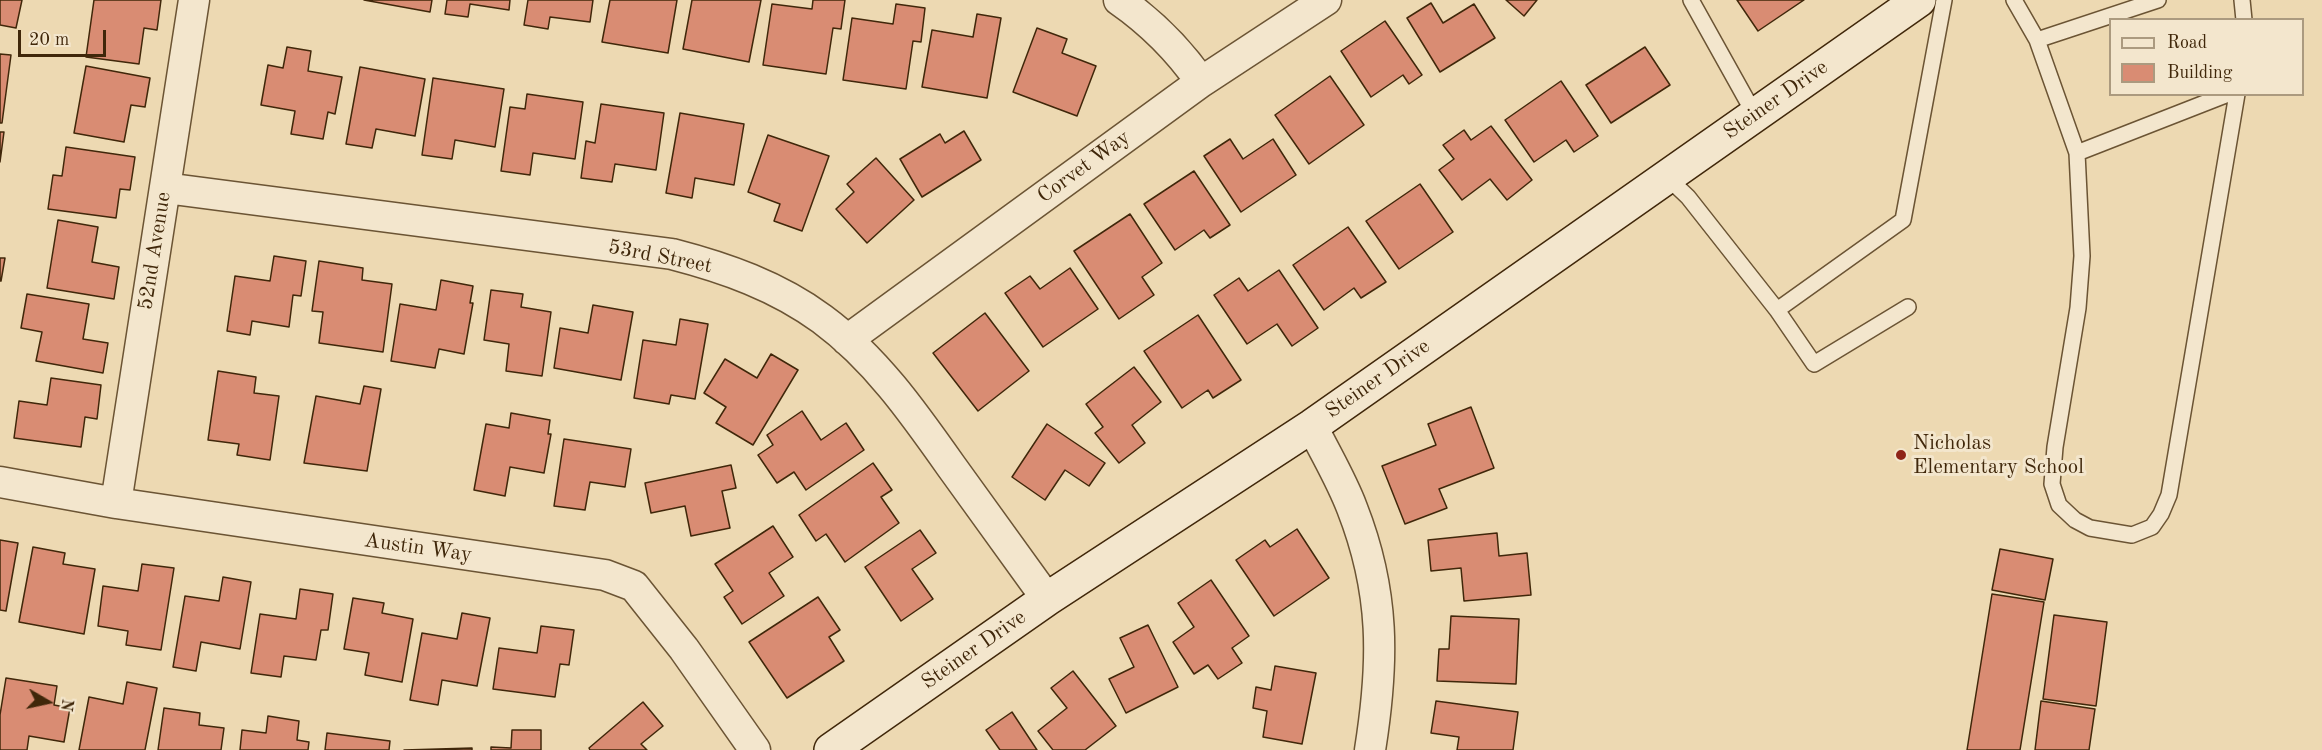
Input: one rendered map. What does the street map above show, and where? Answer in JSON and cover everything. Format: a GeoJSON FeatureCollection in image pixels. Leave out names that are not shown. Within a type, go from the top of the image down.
{"type":"FeatureCollection","features":[{"type":"Feature","properties":{"kind":"street","name":"52nd Avenue"},"geometry":{"type":"LineString","coordinates":[[116,503],[194,0]]}},
{"type":"Feature","properties":{"kind":"street"},"geometry":{"type":"LineString","coordinates":[[1119,0],[1162,33],[1183,56],[1201,82]]}},
{"type":"Feature","properties":{"kind":"street","name":"Corvet Way"},"geometry":{"type":"LineString","coordinates":[[847,340],[1201,82],[1326,0]]}},
{"type":"Feature","properties":{"kind":"street","name":"Steiner Drive"},"geometry":{"type":"LineString","coordinates":[[831,750],[1047,599],[1312,426],[1919,0]]}},
{"type":"Feature","properties":{"kind":"street","name":"53rd Street"},"geometry":{"type":"LineString","coordinates":[[165,188],[672,254],[725,269],[765,285],[822,319],[872,362],[913,413],[1047,599]]}},
{"type":"Feature","properties":{"kind":"street"},"geometry":{"type":"LineString","coordinates":[[1312,426],[1352,506],[1363,537],[1378,601],[1380,667],[1370,750]]}},
{"type":"Feature","properties":{"kind":"street","name":"Austin Way"},"geometry":{"type":"LineString","coordinates":[[0,482],[116,503],[605,575],[634,586],[684,649],[755,750]]}},
{"type":"Feature","properties":{"kind":"lane"},"geometry":{"type":"LineString","coordinates":[[1691,0],[1755,115]]}},
{"type":"Feature","properties":{"kind":"lane"},"geometry":{"type":"LineString","coordinates":[[1777,310],[1903,220],[1944,0]]}},
{"type":"Feature","properties":{"kind":"lane"},"geometry":{"type":"LineString","coordinates":[[2014,0],[2037,40],[2077,153],[2082,256],[2078,308],[2055,447],[2052,484],[2059,505],[2075,520],[2090,528],[2132,535],[2152,526],[2162,514],[2169,495],[2237,96]]}},
{"type":"Feature","properties":{"kind":"lane"},"geometry":{"type":"LineString","coordinates":[[2037,40],[2158,0]]}},
{"type":"Feature","properties":{"kind":"lane"},"geometry":{"type":"LineString","coordinates":[[2242,0],[2244,18]]}},
{"type":"Feature","properties":{"kind":"lane"},"geometry":{"type":"LineString","coordinates":[[2077,153],[2223,96]]}},
{"type":"Feature","properties":{"kind":"lane"},"geometry":{"type":"LineString","coordinates":[[1668,178],[1688,197],[1777,310],[1814,364],[1908,307]]}},
{"type":"Feature","properties":{"kind":"building"},"geometry":{"type":"Polygon","coordinates":[[[0,0],[22,0],[16,28],[0,25],[0,0]]]}},
{"type":"Feature","properties":{"kind":"building"},"geometry":{"type":"Polygon","coordinates":[[[94,0],[161,0],[157,30],[144,28],[139,64],[86,57],[94,0]]]}},
{"type":"Feature","properties":{"kind":"building"},"geometry":{"type":"Polygon","coordinates":[[[364,0],[432,0],[430,12],[364,0]]]}},
{"type":"Feature","properties":{"kind":"building"},"geometry":{"type":"Polygon","coordinates":[[[447,0],[510,0],[509,10],[470,4],[468,17],[445,14],[447,0]]]}},
{"type":"Feature","properties":{"kind":"building"},"geometry":{"type":"Polygon","coordinates":[[[528,0],[593,0],[590,22],[550,17],[548,29],[524,25],[528,0]]]}},
{"type":"Feature","properties":{"kind":"building"},"geometry":{"type":"Polygon","coordinates":[[[610,0],[677,0],[668,53],[602,42],[610,0]]]}},
{"type":"Feature","properties":{"kind":"building"},"geometry":{"type":"Polygon","coordinates":[[[692,0],[761,0],[749,62],[683,49],[692,0]]]}},
{"type":"Feature","properties":{"kind":"building"},"geometry":{"type":"Polygon","coordinates":[[[813,0],[845,0],[841,29],[833,28],[826,74],[763,65],[772,4],[812,9],[813,0]]]}},
{"type":"Feature","properties":{"kind":"building"},"geometry":{"type":"Polygon","coordinates":[[[1506,0],[1537,0],[1524,16],[1506,0]]]}},
{"type":"Feature","properties":{"kind":"building"},"geometry":{"type":"Polygon","coordinates":[[[1737,0],[1804,0],[1758,31],[1737,0]]]}},
{"type":"Feature","properties":{"kind":"building"},"geometry":{"type":"Polygon","coordinates":[[[1431,3],[1443,23],[1474,4],[1495,38],[1440,72],[1407,18],[1431,3]]]}},
{"type":"Feature","properties":{"kind":"building"},"geometry":{"type":"Polygon","coordinates":[[[896,4],[925,8],[921,42],[913,41],[906,89],[843,80],[852,18],[893,24],[896,4]]]}},
{"type":"Feature","properties":{"kind":"building"},"geometry":{"type":"Polygon","coordinates":[[[977,14],[1001,18],[987,98],[922,87],[932,30],[973,37],[977,14]]]}},
{"type":"Feature","properties":{"kind":"building"},"geometry":{"type":"Polygon","coordinates":[[[1385,21],[1422,75],[1409,84],[1403,75],[1371,97],[1341,51],[1385,21]]]}},
{"type":"Feature","properties":{"kind":"building"},"geometry":{"type":"Polygon","coordinates":[[[1037,28],[1067,39],[1062,53],[1096,66],[1077,116],[1013,92],[1037,28]]]}},
{"type":"Feature","properties":{"kind":"building"},"geometry":{"type":"Polygon","coordinates":[[[287,47],[311,51],[308,71],[342,77],[335,114],[328,112],[323,139],[291,134],[295,111],[261,105],[268,65],[283,68],[287,47]]]}},
{"type":"Feature","properties":{"kind":"building"},"geometry":{"type":"Polygon","coordinates":[[[1645,47],[1670,85],[1611,123],[1586,85],[1645,47]]]}},
{"type":"Feature","properties":{"kind":"building"},"geometry":{"type":"Polygon","coordinates":[[[0,54],[11,55],[2,123],[0,123],[0,54]]]}},
{"type":"Feature","properties":{"kind":"building"},"geometry":{"type":"Polygon","coordinates":[[[86,66],[150,78],[145,107],[131,105],[124,142],[74,133],[86,66]]]}},
{"type":"Feature","properties":{"kind":"building"},"geometry":{"type":"Polygon","coordinates":[[[360,67],[425,79],[415,136],[376,129],[372,148],[346,144],[360,67]]]}},
{"type":"Feature","properties":{"kind":"building"},"geometry":{"type":"Polygon","coordinates":[[[1330,76],[1364,125],[1309,164],[1275,115],[1330,76]]]}},
{"type":"Feature","properties":{"kind":"building"},"geometry":{"type":"Polygon","coordinates":[[[433,78],[504,89],[495,147],[455,140],[452,159],[422,155],[433,78]]]}},
{"type":"Feature","properties":{"kind":"building"},"geometry":{"type":"Polygon","coordinates":[[[1561,81],[1598,136],[1574,152],[1566,140],[1534,162],[1505,120],[1561,81]]]}},
{"type":"Feature","properties":{"kind":"building"},"geometry":{"type":"Polygon","coordinates":[[[527,94],[583,102],[575,159],[533,153],[530,175],[501,171],[510,107],[525,109],[527,94]]]}},
{"type":"Feature","properties":{"kind":"building"},"geometry":{"type":"Polygon","coordinates":[[[601,104],[664,113],[656,170],[615,164],[612,182],[581,178],[586,141],[595,143],[601,104]]]}},
{"type":"Feature","properties":{"kind":"building"},"geometry":{"type":"Polygon","coordinates":[[[680,113],[744,124],[734,185],[695,178],[692,198],[666,193],[680,113]]]}},
{"type":"Feature","properties":{"kind":"building"},"geometry":{"type":"Polygon","coordinates":[[[1491,126],[1532,180],[1507,200],[1490,179],[1462,200],[1439,170],[1454,159],[1443,145],[1464,130],[1471,140],[1491,126]]]}},
{"type":"Feature","properties":{"kind":"building"},"geometry":{"type":"Polygon","coordinates":[[[964,131],[981,160],[922,197],[900,159],[940,134],[945,143],[964,131]]]}},
{"type":"Feature","properties":{"kind":"building"},"geometry":{"type":"Polygon","coordinates":[[[0,132],[4,132],[0,162],[0,132]]]}},
{"type":"Feature","properties":{"kind":"building"},"geometry":{"type":"Polygon","coordinates":[[[768,135],[829,156],[802,231],[774,221],[780,204],[748,192],[768,135]]]}},
{"type":"Feature","properties":{"kind":"building"},"geometry":{"type":"Polygon","coordinates":[[[1230,139],[1243,159],[1273,139],[1296,175],[1241,212],[1204,156],[1230,139]]]}},
{"type":"Feature","properties":{"kind":"building"},"geometry":{"type":"Polygon","coordinates":[[[66,147],[135,157],[130,190],[120,189],[116,218],[48,209],[53,175],[62,176],[66,147]]]}},
{"type":"Feature","properties":{"kind":"building"},"geometry":{"type":"Polygon","coordinates":[[[876,158],[914,200],[867,243],[836,209],[854,192],[847,184],[876,158]]]}},
{"type":"Feature","properties":{"kind":"building"},"geometry":{"type":"Polygon","coordinates":[[[1194,171],[1230,225],[1210,238],[1204,230],[1175,250],[1144,204],[1194,171]]]}},
{"type":"Feature","properties":{"kind":"building"},"geometry":{"type":"Polygon","coordinates":[[[1420,184],[1453,232],[1399,269],[1366,221],[1420,184]]]}},
{"type":"Feature","properties":{"kind":"building"},"geometry":{"type":"Polygon","coordinates":[[[1130,214],[1162,263],[1142,277],[1154,295],[1119,319],[1074,251],[1130,214]]]}},
{"type":"Feature","properties":{"kind":"building"},"geometry":{"type":"Polygon","coordinates":[[[58,220],[98,227],[92,262],[119,267],[114,299],[47,288],[58,220]]]}},
{"type":"Feature","properties":{"kind":"building"},"geometry":{"type":"Polygon","coordinates":[[[1348,227],[1386,282],[1361,298],[1354,288],[1324,310],[1293,265],[1348,227]]]}},
{"type":"Feature","properties":{"kind":"building"},"geometry":{"type":"Polygon","coordinates":[[[274,256],[306,261],[301,296],[293,295],[289,327],[252,321],[250,335],[227,331],[235,276],[270,281],[274,256]]]}},
{"type":"Feature","properties":{"kind":"building"},"geometry":{"type":"Polygon","coordinates":[[[0,258],[5,258],[1,281],[0,281],[0,258]]]}},
{"type":"Feature","properties":{"kind":"building"},"geometry":{"type":"Polygon","coordinates":[[[319,261],[363,268],[362,280],[392,284],[383,352],[319,343],[323,312],[312,311],[319,261]]]}},
{"type":"Feature","properties":{"kind":"building"},"geometry":{"type":"Polygon","coordinates":[[[1070,268],[1098,309],[1043,347],[1005,293],[1030,276],[1040,289],[1070,268]]]}},
{"type":"Feature","properties":{"kind":"building"},"geometry":{"type":"Polygon","coordinates":[[[1279,270],[1318,328],[1292,346],[1277,324],[1247,344],[1214,295],[1239,278],[1248,291],[1279,270]]]}},
{"type":"Feature","properties":{"kind":"building"},"geometry":{"type":"Polygon","coordinates":[[[441,280],[473,286],[470,303],[473,303],[464,354],[439,349],[435,368],[391,361],[400,304],[436,310],[441,280]]]}},
{"type":"Feature","properties":{"kind":"building"},"geometry":{"type":"Polygon","coordinates":[[[491,290],[523,294],[521,307],[551,312],[542,376],[506,371],[509,344],[484,340],[491,290]]]}},
{"type":"Feature","properties":{"kind":"building"},"geometry":{"type":"Polygon","coordinates":[[[27,294],[89,304],[83,339],[108,343],[103,373],[36,361],[42,332],[21,328],[27,294]]]}},
{"type":"Feature","properties":{"kind":"building"},"geometry":{"type":"Polygon","coordinates":[[[593,305],[633,312],[621,380],[554,368],[560,328],[588,333],[593,305]]]}},
{"type":"Feature","properties":{"kind":"building"},"geometry":{"type":"Polygon","coordinates":[[[985,313],[1029,371],[978,411],[933,353],[985,313]]]}},
{"type":"Feature","properties":{"kind":"building"},"geometry":{"type":"Polygon","coordinates":[[[1198,315],[1241,380],[1213,398],[1208,390],[1182,408],[1144,351],[1198,315]]]}},
{"type":"Feature","properties":{"kind":"building"},"geometry":{"type":"Polygon","coordinates":[[[680,319],[708,324],[695,399],[671,395],[669,404],[634,398],[643,340],[676,345],[680,319]]]}},
{"type":"Feature","properties":{"kind":"building"},"geometry":{"type":"Polygon","coordinates":[[[771,354],[798,370],[753,445],[716,423],[726,407],[704,393],[725,359],[757,378],[771,354]]]}},
{"type":"Feature","properties":{"kind":"building"},"geometry":{"type":"Polygon","coordinates":[[[1134,367],[1161,402],[1132,425],[1145,443],[1119,463],[1095,433],[1103,427],[1086,404],[1134,367]]]}},
{"type":"Feature","properties":{"kind":"building"},"geometry":{"type":"Polygon","coordinates":[[[218,371],[256,377],[254,393],[279,396],[270,460],[237,455],[239,444],[208,440],[218,371]]]}},
{"type":"Feature","properties":{"kind":"building"},"geometry":{"type":"Polygon","coordinates":[[[51,378],[101,385],[97,419],[85,417],[81,447],[14,438],[19,401],[47,405],[51,378]]]}},
{"type":"Feature","properties":{"kind":"building"},"geometry":{"type":"Polygon","coordinates":[[[364,386],[381,389],[367,471],[304,463],[316,396],[360,404],[364,386]]]}},
{"type":"Feature","properties":{"kind":"building"},"geometry":{"type":"Polygon","coordinates":[[[1471,407],[1494,468],[1439,489],[1447,508],[1405,524],[1382,466],[1436,445],[1428,424],[1471,407]]]}},
{"type":"Feature","properties":{"kind":"building"},"geometry":{"type":"Polygon","coordinates":[[[802,411],[821,440],[846,423],[864,450],[806,490],[794,472],[777,483],[758,455],[773,445],[767,435],[802,411]]]}},
{"type":"Feature","properties":{"kind":"building"},"geometry":{"type":"Polygon","coordinates":[[[511,413],[550,420],[548,434],[551,434],[544,473],[510,467],[505,496],[474,490],[486,424],[509,428],[511,413]]]}},
{"type":"Feature","properties":{"kind":"building"},"geometry":{"type":"Polygon","coordinates":[[[1047,424],[1105,463],[1089,486],[1065,470],[1045,500],[1012,477],[1047,424]]]}},
{"type":"Feature","properties":{"kind":"building"},"geometry":{"type":"Polygon","coordinates":[[[564,439],[631,449],[625,487],[590,482],[585,510],[554,506],[564,439]]]}},
{"type":"Feature","properties":{"kind":"building"},"geometry":{"type":"Polygon","coordinates":[[[873,463],[892,490],[881,497],[899,523],[845,562],[826,534],[816,541],[799,515],[873,463]]]}},
{"type":"Feature","properties":{"kind":"building"},"geometry":{"type":"Polygon","coordinates":[[[731,465],[736,488],[722,491],[730,528],[691,536],[685,506],[651,513],[645,483],[731,465]]]}},
{"type":"Feature","properties":{"kind":"building"},"geometry":{"type":"Polygon","coordinates":[[[773,526],[793,557],[769,573],[784,596],[742,624],[724,597],[733,591],[715,564],[773,526]]]}},
{"type":"Feature","properties":{"kind":"building"},"geometry":{"type":"Polygon","coordinates":[[[1297,529],[1329,578],[1274,616],[1236,560],[1265,540],[1270,547],[1297,529]]]}},
{"type":"Feature","properties":{"kind":"building"},"geometry":{"type":"Polygon","coordinates":[[[920,530],[936,553],[912,569],[933,599],[901,621],[865,567],[920,530]]]}},
{"type":"Feature","properties":{"kind":"building"},"geometry":{"type":"Polygon","coordinates":[[[1497,533],[1499,556],[1527,553],[1531,595],[1464,601],[1461,568],[1431,571],[1428,540],[1497,533]]]}},
{"type":"Feature","properties":{"kind":"building"},"geometry":{"type":"Polygon","coordinates":[[[0,540],[18,543],[6,611],[0,610],[0,540]]]}},
{"type":"Feature","properties":{"kind":"building"},"geometry":{"type":"Polygon","coordinates":[[[33,547],[65,553],[63,564],[95,569],[84,634],[19,622],[33,547]]]}},
{"type":"Feature","properties":{"kind":"building"},"geometry":{"type":"Polygon","coordinates":[[[2000,549],[2053,559],[2045,600],[1992,590],[2000,549]]]}},
{"type":"Feature","properties":{"kind":"building"},"geometry":{"type":"Polygon","coordinates":[[[142,564],[174,568],[161,650],[126,645],[128,631],[98,626],[103,586],[138,591],[142,564]]]}},
{"type":"Feature","properties":{"kind":"building"},"geometry":{"type":"Polygon","coordinates":[[[223,577],[251,582],[240,649],[201,642],[196,671],[173,667],[185,596],[219,601],[223,577]]]}},
{"type":"Feature","properties":{"kind":"building"},"geometry":{"type":"Polygon","coordinates":[[[1211,580],[1249,636],[1232,648],[1242,663],[1218,679],[1208,665],[1194,674],[1173,642],[1194,627],[1178,603],[1211,580]]]}},
{"type":"Feature","properties":{"kind":"building"},"geometry":{"type":"Polygon","coordinates":[[[300,589],[333,594],[328,630],[321,630],[316,660],[284,656],[281,677],[251,673],[260,614],[296,619],[300,589]]]}},
{"type":"Feature","properties":{"kind":"building"},"geometry":{"type":"Polygon","coordinates":[[[1992,594],[2044,602],[2020,750],[1967,750],[1992,594]]]}},
{"type":"Feature","properties":{"kind":"building"},"geometry":{"type":"Polygon","coordinates":[[[818,597],[840,630],[829,637],[844,661],[787,698],[749,642],[818,597]]]}},
{"type":"Feature","properties":{"kind":"building"},"geometry":{"type":"Polygon","coordinates":[[[353,598],[384,603],[382,613],[413,619],[402,682],[365,675],[369,653],[344,649],[353,598]]]}},
{"type":"Feature","properties":{"kind":"building"},"geometry":{"type":"Polygon","coordinates":[[[462,613],[490,618],[477,686],[442,680],[438,705],[410,700],[422,633],[457,639],[462,613]]]}},
{"type":"Feature","properties":{"kind":"building"},"geometry":{"type":"Polygon","coordinates":[[[2054,615],[2107,622],[2096,706],[2043,699],[2054,615]]]}},
{"type":"Feature","properties":{"kind":"building"},"geometry":{"type":"Polygon","coordinates":[[[1451,616],[1519,619],[1516,684],[1437,681],[1439,649],[1449,649],[1451,616]]]}},
{"type":"Feature","properties":{"kind":"building"},"geometry":{"type":"Polygon","coordinates":[[[1148,625],[1178,687],[1126,713],[1109,679],[1134,667],[1120,638],[1148,625]]]}},
{"type":"Feature","properties":{"kind":"building"},"geometry":{"type":"Polygon","coordinates":[[[541,626],[574,630],[569,665],[560,664],[555,697],[493,689],[499,648],[537,653],[541,626]]]}},
{"type":"Feature","properties":{"kind":"building"},"geometry":{"type":"Polygon","coordinates":[[[1275,666],[1316,673],[1302,744],[1263,737],[1267,711],[1253,708],[1256,687],[1271,690],[1275,666]]]}},
{"type":"Feature","properties":{"kind":"building"},"geometry":{"type":"Polygon","coordinates":[[[1073,671],[1116,726],[1085,750],[1053,750],[1038,731],[1067,708],[1051,688],[1073,671]]]}},
{"type":"Feature","properties":{"kind":"building"},"geometry":{"type":"Polygon","coordinates":[[[6,678],[57,686],[54,705],[70,708],[64,742],[29,736],[27,750],[0,750],[0,715],[6,678]]]}},
{"type":"Feature","properties":{"kind":"building"},"geometry":{"type":"Polygon","coordinates":[[[127,682],[157,688],[145,750],[79,750],[89,697],[123,704],[127,682]]]}},
{"type":"Feature","properties":{"kind":"building"},"geometry":{"type":"Polygon","coordinates":[[[1436,701],[1518,712],[1513,750],[1457,750],[1459,737],[1431,733],[1436,701]]]}},
{"type":"Feature","properties":{"kind":"building"},"geometry":{"type":"Polygon","coordinates":[[[2041,701],[2095,709],[2089,750],[2035,750],[2041,701]]]}},
{"type":"Feature","properties":{"kind":"building"},"geometry":{"type":"Polygon","coordinates":[[[643,702],[663,726],[641,744],[647,750],[590,750],[589,748],[643,702]]]}},
{"type":"Feature","properties":{"kind":"building"},"geometry":{"type":"Polygon","coordinates":[[[164,708],[200,713],[199,725],[224,728],[221,750],[158,750],[164,708]]]}},
{"type":"Feature","properties":{"kind":"building"},"geometry":{"type":"Polygon","coordinates":[[[1012,712],[1037,750],[1000,750],[986,730],[1012,712]]]}},
{"type":"Feature","properties":{"kind":"building"},"geometry":{"type":"Polygon","coordinates":[[[268,716],[299,721],[297,740],[309,742],[308,750],[240,750],[242,730],[266,733],[268,716]]]}},
{"type":"Feature","properties":{"kind":"building"},"geometry":{"type":"Polygon","coordinates":[[[512,730],[541,730],[541,750],[491,750],[491,747],[511,748],[512,730]]]}},
{"type":"Feature","properties":{"kind":"building"},"geometry":{"type":"Polygon","coordinates":[[[327,733],[390,741],[389,750],[325,750],[327,733]]]}},
{"type":"Feature","properties":{"kind":"building"},"geometry":{"type":"Polygon","coordinates":[[[472,748],[472,750],[404,750],[472,748]]]}},
{"type":"Feature","properties":{"kind":"place","name":"Nicholas Elementary School"},"geometry":{"type":"Point","coordinates":[1901,455]}}]}
